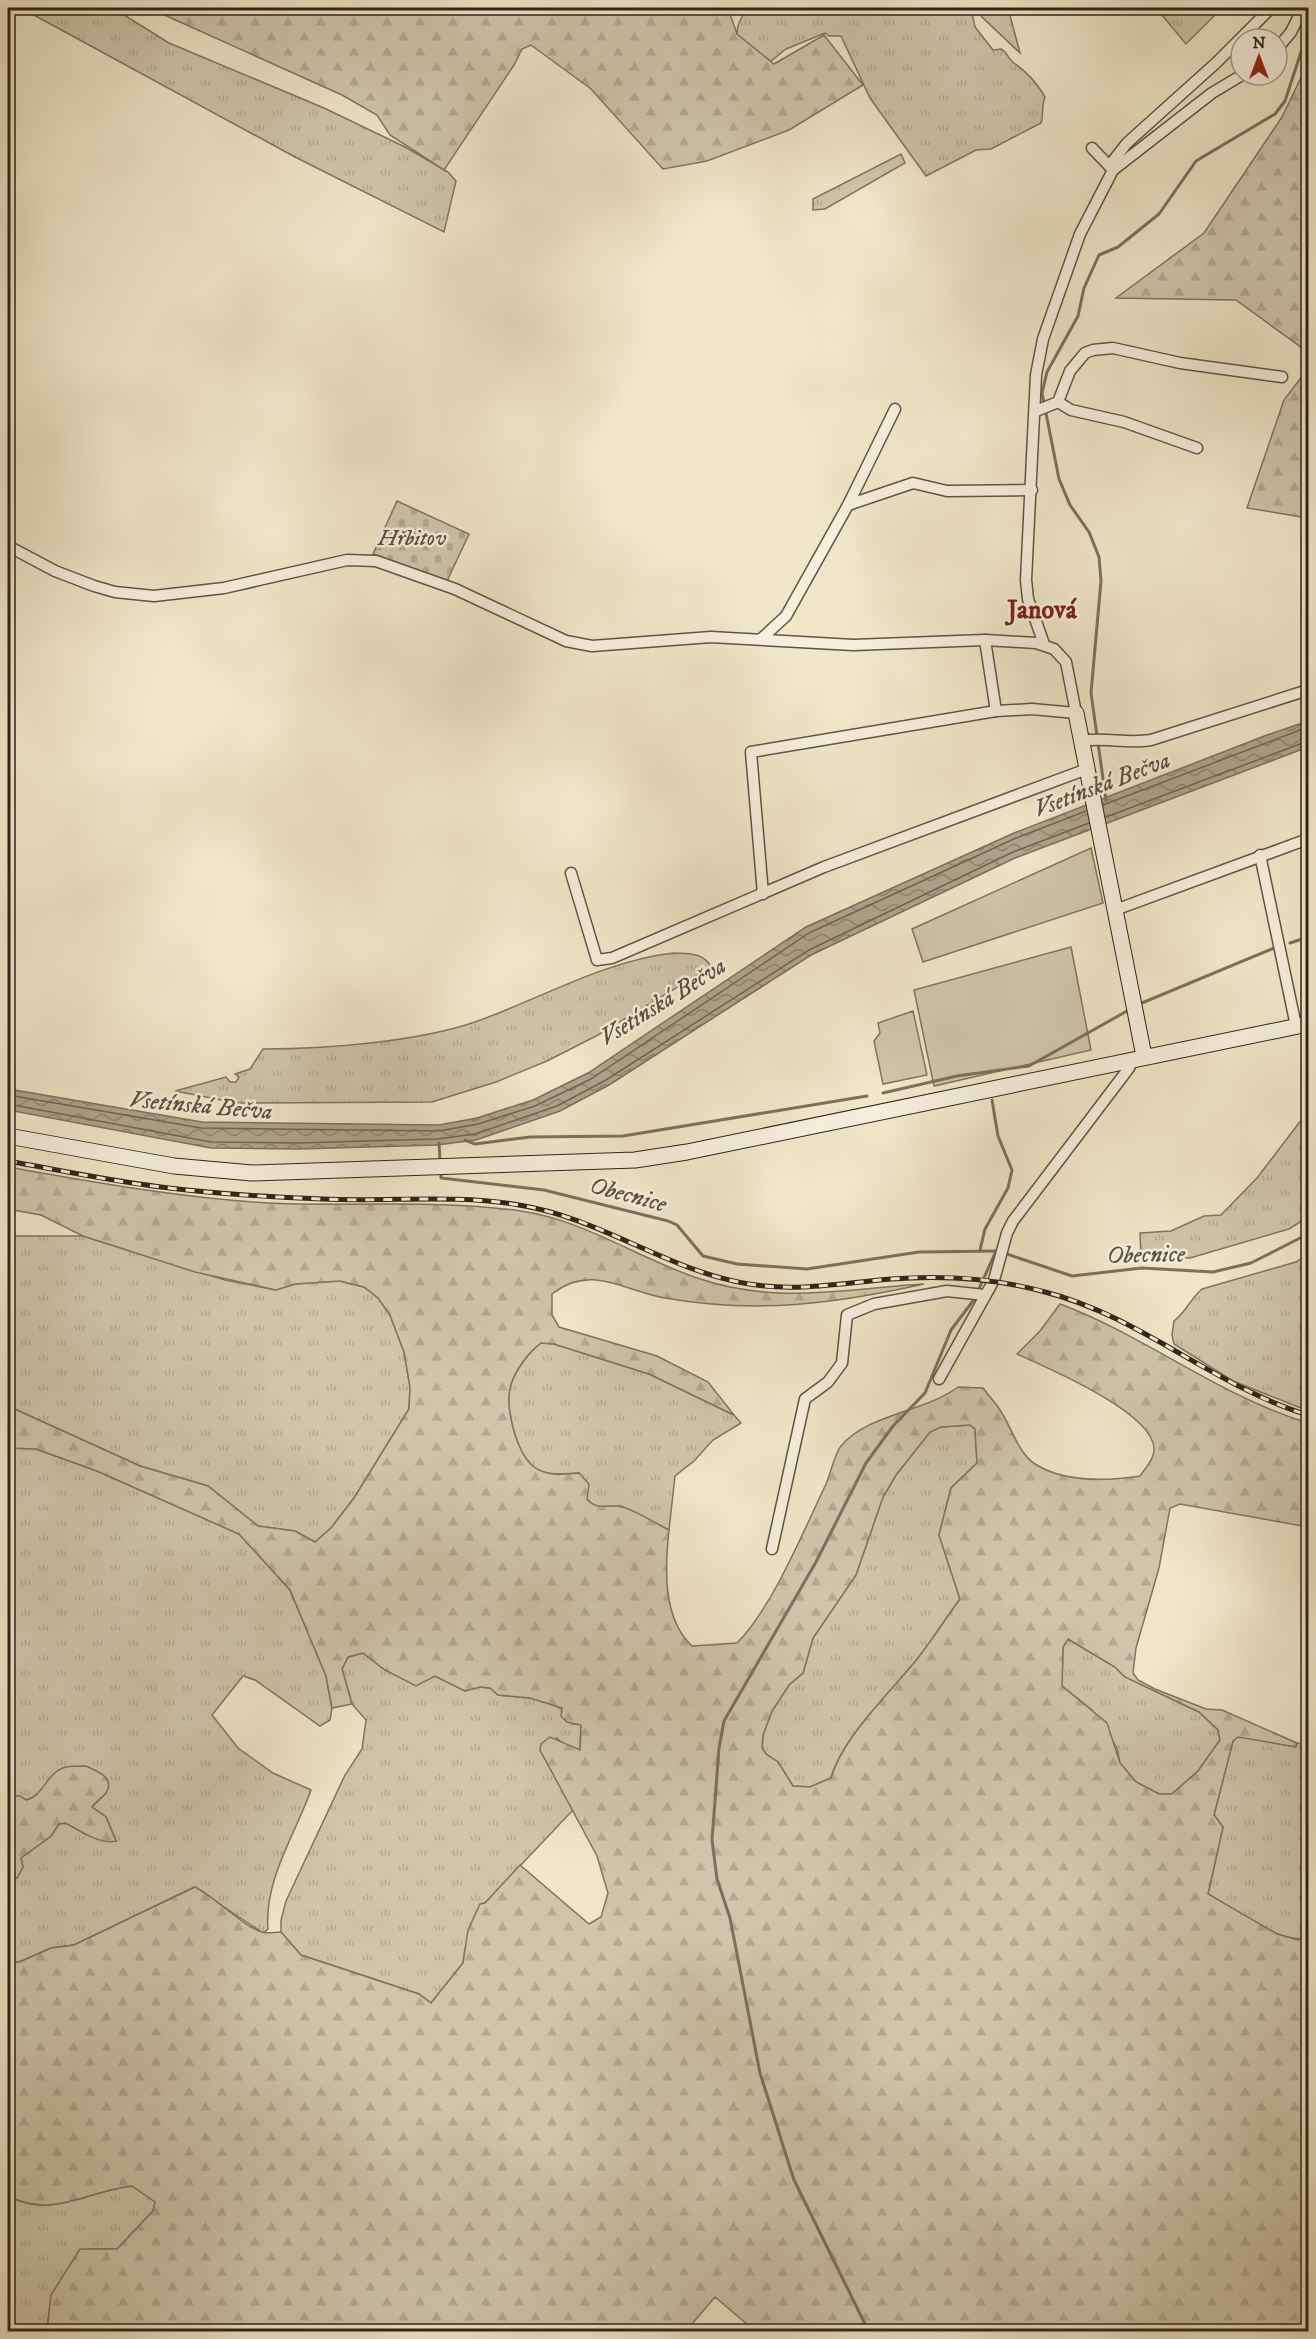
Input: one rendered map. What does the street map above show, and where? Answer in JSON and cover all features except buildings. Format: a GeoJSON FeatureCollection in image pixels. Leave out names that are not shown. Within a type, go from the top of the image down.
{"type":"FeatureCollection","features":[{"type":"Feature","properties":{"kind":"main road"},"geometry":{"type":"LineString","coordinates":[[1076,714],[1086,740],[1088,773],[1114,906],[1139,1057]]}},
{"type":"Feature","properties":{"kind":"main road"},"geometry":{"type":"LineString","coordinates":[[8,1136],[131,1159],[225,1172],[274,1173],[659,1157],[1302,1025]]}},
{"type":"Feature","properties":{"kind":"street"},"geometry":{"type":"LineString","coordinates":[[1047,408],[1036,375],[1043,339],[1080,234],[1111,168],[1127,143],[1216,63],[1271,8]]}},
{"type":"Feature","properties":{"kind":"street"},"geometry":{"type":"LineString","coordinates":[[1289,36],[1303,8]]}},
{"type":"Feature","properties":{"kind":"street"},"geometry":{"type":"LineString","coordinates":[[1111,168],[1229,83]]}},
{"type":"Feature","properties":{"kind":"street"},"geometry":{"type":"LineString","coordinates":[[1092,148],[1111,168]]}},
{"type":"Feature","properties":{"kind":"street"},"geometry":{"type":"LineString","coordinates":[[1044,644],[1031,608],[1027,586],[1032,490],[1047,408],[1070,371],[1085,353],[1113,348],[1180,363],[1282,377]]}},
{"type":"Feature","properties":{"kind":"street"},"geometry":{"type":"LineString","coordinates":[[1047,408],[1071,410],[1124,422],[1197,448]]}},
{"type":"Feature","properties":{"kind":"street"},"geometry":{"type":"LineString","coordinates":[[761,639],[786,616],[848,505],[895,410]]}},
{"type":"Feature","properties":{"kind":"street"},"geometry":{"type":"LineString","coordinates":[[848,505],[913,483],[947,491],[1032,490]]}},
{"type":"Feature","properties":{"kind":"street"},"geometry":{"type":"LineString","coordinates":[[8,546],[76,580],[133,595],[154,597],[194,593],[310,567],[361,559],[426,576],[566,641],[592,646],[711,637],[853,645],[985,640],[1044,644],[1058,651],[1065,662],[1076,714],[1032,709],[996,711],[751,752],[763,894]]}},
{"type":"Feature","properties":{"kind":"street"},"geometry":{"type":"LineString","coordinates":[[985,640],[996,711]]}},
{"type":"Feature","properties":{"kind":"street"},"geometry":{"type":"LineString","coordinates":[[1086,740],[1107,738],[1135,742],[1150,740],[1308,690]]}},
{"type":"Feature","properties":{"kind":"street"},"geometry":{"type":"LineString","coordinates":[[571,873],[597,960],[612,958],[824,867],[1088,773]]}},
{"type":"Feature","properties":{"kind":"street"},"geometry":{"type":"LineString","coordinates":[[1114,906],[1308,840]]}},
{"type":"Feature","properties":{"kind":"street"},"geometry":{"type":"LineString","coordinates":[[1260,855],[1302,1025]]}},
{"type":"Feature","properties":{"kind":"street"},"geometry":{"type":"LineString","coordinates":[[939,1379],[994,1280],[1003,1246],[1013,1221],[1139,1057]]}},
{"type":"Feature","properties":{"kind":"street"},"geometry":{"type":"LineString","coordinates":[[772,1549],[805,1399],[828,1382],[842,1363],[847,1315],[874,1304],[947,1291],[986,1295]]}},
{"type":"Feature","properties":{"kind":"green space"},"geometry":{"type":"Polygon","coordinates":[[[21,8],[113,8],[169,43],[324,108],[405,147],[448,172],[456,181],[444,232],[295,157],[21,8]]]}},
{"type":"Feature","properties":{"kind":"green space"},"geometry":{"type":"Polygon","coordinates":[[[149,8],[728,8],[737,34],[774,64],[824,35],[863,85],[789,130],[707,161],[663,169],[591,89],[531,45],[522,49],[514,65],[444,170],[390,135],[377,115],[342,95],[149,8]]]}},
{"type":"Feature","properties":{"kind":"green space"},"geometry":{"type":"Polygon","coordinates":[[[750,8],[971,8],[975,27],[993,50],[1003,50],[1012,62],[1031,78],[1045,97],[1041,123],[991,149],[976,150],[926,176],[870,98],[841,36],[829,36],[825,33],[786,49],[771,61],[759,65],[738,52],[739,23],[750,8]]]}},
{"type":"Feature","properties":{"kind":"green space"},"geometry":{"type":"Polygon","coordinates":[[[977,8],[1008,8],[1020,53],[982,17],[977,8]]]}},
{"type":"Feature","properties":{"kind":"green space"},"geometry":{"type":"Polygon","coordinates":[[[1169,8],[1222,8],[1186,44],[1161,14],[1169,8]]]}},
{"type":"Feature","properties":{"kind":"green space"},"geometry":{"type":"Polygon","coordinates":[[[1308,63],[1308,518],[1247,508],[1284,400],[1303,375],[1302,348],[1236,300],[1116,298],[1204,233],[1282,117],[1308,63]]]}},
{"type":"Feature","properties":{"kind":"green space"},"geometry":{"type":"Polygon","coordinates":[[[901,154],[905,163],[825,209],[813,210],[813,199],[901,154]]]}},
{"type":"Feature","properties":{"kind":"green space","name":"Hřbitov"},"geometry":{"type":"Polygon","coordinates":[[[397,501],[469,534],[447,581],[373,554],[397,501]]]}},
{"type":"Feature","properties":{"kind":"green space"},"geometry":{"type":"Polygon","coordinates":[[[1091,848],[1103,903],[923,962],[912,929],[1091,848]]]}},
{"type":"Feature","properties":{"kind":"green space"},"geometry":{"type":"Polygon","coordinates":[[[1071,947],[1091,1050],[934,1086],[914,990],[1071,947]]]}},
{"type":"Feature","properties":{"kind":"green space"},"geometry":{"type":"Polygon","coordinates":[[[673,953],[700,956],[711,967],[598,1035],[547,1061],[496,1082],[432,1102],[237,1103],[175,1091],[226,1077],[230,1082],[236,1082],[239,1077],[235,1074],[250,1069],[263,1049],[314,1048],[371,1043],[452,1029],[499,1013],[597,972],[647,957],[673,953]]]}},
{"type":"Feature","properties":{"kind":"green space"},"geometry":{"type":"Polygon","coordinates":[[[913,1011],[927,1075],[883,1084],[874,1041],[880,1033],[878,1023],[913,1011]]]}},
{"type":"Feature","properties":{"kind":"green space"},"geometry":{"type":"Polygon","coordinates":[[[1308,1111],[1308,1217],[1289,1229],[1190,1258],[1141,1257],[1140,1233],[1171,1231],[1204,1216],[1221,1215],[1257,1178],[1308,1111]]]}},
{"type":"Feature","properties":{"kind":"green space"},"geometry":{"type":"Polygon","coordinates":[[[8,1167],[137,1189],[235,1201],[300,1204],[458,1205],[521,1211],[567,1222],[697,1278],[755,1291],[810,1293],[924,1284],[858,1297],[764,1306],[699,1303],[665,1298],[594,1280],[566,1285],[552,1294],[552,1315],[559,1327],[657,1356],[708,1382],[734,1415],[649,1374],[554,1344],[541,1343],[532,1351],[516,1373],[509,1393],[510,1416],[517,1440],[534,1467],[550,1474],[579,1473],[589,1484],[587,1499],[591,1503],[628,1509],[669,1530],[667,1576],[670,1607],[682,1634],[692,1646],[737,1643],[750,1628],[763,1610],[786,1568],[826,1484],[836,1454],[852,1435],[881,1420],[945,1395],[958,1387],[983,1388],[1004,1416],[1024,1453],[1035,1464],[1047,1470],[1059,1475],[1086,1479],[1140,1476],[1152,1459],[1154,1448],[1149,1434],[1136,1420],[1118,1406],[1073,1380],[1017,1354],[1040,1331],[1060,1304],[1123,1332],[1244,1398],[1308,1423],[1308,1527],[1180,1504],[1170,1508],[1159,1568],[1136,1648],[1133,1673],[1138,1680],[1155,1689],[1206,1709],[1222,1710],[1297,1743],[1296,1747],[1238,1737],[1233,1741],[1214,1815],[1223,1827],[1208,1894],[1277,1934],[1298,1940],[1308,1938],[1308,2331],[755,2331],[715,2297],[686,2331],[47,2331],[51,2295],[80,2249],[117,2249],[153,2211],[155,2202],[132,2186],[55,2204],[40,2205],[8,2196],[8,1964],[22,1961],[51,1948],[74,1945],[195,1887],[255,1929],[266,1933],[281,1932],[301,1955],[419,1994],[431,2003],[463,1963],[468,1930],[480,1904],[485,1903],[520,1865],[589,1924],[601,1917],[608,1893],[597,1856],[540,1750],[541,1744],[550,1737],[580,1750],[581,1725],[567,1722],[561,1716],[562,1708],[530,1698],[498,1695],[490,1688],[480,1687],[465,1691],[435,1676],[416,1686],[385,1670],[363,1653],[348,1657],[342,1669],[352,1704],[332,1708],[326,1676],[290,1590],[239,1534],[97,1471],[36,1449],[8,1448],[8,1406],[140,1466],[208,1486],[258,1526],[295,1531],[315,1542],[331,1528],[354,1498],[409,1409],[410,1387],[404,1352],[390,1315],[378,1298],[364,1287],[340,1281],[295,1284],[276,1290],[195,1272],[83,1236],[41,1215],[8,1209],[8,1167]],[[970,1425],[941,1427],[930,1432],[896,1475],[883,1497],[856,1575],[813,1638],[803,1673],[789,1685],[772,1711],[763,1735],[762,1748],[766,1754],[778,1762],[793,1786],[810,1787],[831,1778],[855,1732],[920,1655],[960,1599],[939,1535],[951,1488],[977,1463],[975,1429],[970,1425]],[[1068,1639],[1063,1647],[1062,1686],[1107,1723],[1120,1763],[1136,1782],[1159,1794],[1172,1794],[1198,1771],[1220,1740],[1218,1730],[1199,1712],[1125,1677],[1115,1667],[1068,1639]]]}},
{"type":"Feature","properties":{"kind":"green space"},"geometry":{"type":"Polygon","coordinates":[[[8,1236],[83,1236],[225,1280],[276,1290],[295,1284],[340,1281],[364,1287],[378,1298],[390,1315],[404,1352],[410,1387],[409,1409],[354,1498],[331,1528],[315,1542],[295,1531],[258,1526],[208,1486],[140,1466],[8,1406],[8,1236]]]}},
{"type":"Feature","properties":{"kind":"green space"},"geometry":{"type":"Polygon","coordinates":[[[1308,1254],[1308,1411],[1233,1381],[1174,1344],[1172,1335],[1174,1321],[1202,1289],[1296,1262],[1308,1254]]]}},
{"type":"Feature","properties":{"kind":"green space"},"geometry":{"type":"Polygon","coordinates":[[[541,1343],[554,1344],[649,1374],[734,1415],[741,1423],[713,1440],[694,1461],[675,1476],[669,1530],[621,1506],[604,1508],[593,1505],[587,1499],[579,1473],[545,1472],[534,1467],[528,1460],[513,1428],[509,1393],[520,1367],[541,1343]]]}},
{"type":"Feature","properties":{"kind":"green space"},"geometry":{"type":"Polygon","coordinates":[[[970,1425],[975,1429],[977,1463],[951,1488],[939,1535],[960,1599],[914,1663],[855,1732],[831,1778],[810,1787],[793,1786],[778,1762],[766,1754],[762,1748],[763,1735],[772,1711],[789,1685],[803,1673],[813,1638],[856,1575],[883,1497],[896,1475],[930,1432],[941,1427],[970,1425]]]}},
{"type":"Feature","properties":{"kind":"green space"},"geometry":{"type":"Polygon","coordinates":[[[8,1448],[36,1449],[97,1471],[239,1534],[290,1590],[326,1676],[332,1708],[330,1720],[320,1726],[255,1680],[243,1676],[212,1715],[238,1748],[273,1773],[311,1790],[276,1875],[268,1911],[268,1929],[263,1933],[194,1887],[74,1945],[51,1948],[22,1961],[8,1964],[8,1883],[17,1878],[23,1867],[21,1858],[51,1836],[59,1824],[65,1822],[85,1834],[116,1841],[106,1817],[92,1807],[106,1793],[42,1789],[30,1799],[8,1796],[8,1448]]]}},
{"type":"Feature","properties":{"kind":"green space"},"geometry":{"type":"Polygon","coordinates":[[[1068,1639],[1115,1667],[1125,1677],[1199,1712],[1218,1730],[1220,1740],[1198,1771],[1172,1794],[1159,1794],[1136,1782],[1120,1763],[1117,1748],[1092,1710],[1062,1686],[1063,1647],[1068,1639]]]}},
{"type":"Feature","properties":{"kind":"green space"},"geometry":{"type":"Polygon","coordinates":[[[363,1653],[385,1670],[435,1676],[465,1691],[479,1687],[490,1688],[498,1695],[530,1698],[554,1705],[562,1709],[572,1724],[581,1724],[580,1750],[563,1744],[557,1738],[540,1750],[574,1809],[485,1903],[465,1949],[463,1963],[431,2003],[419,1994],[301,1955],[281,1932],[281,1920],[286,1901],[345,1775],[362,1749],[366,1720],[352,1704],[342,1669],[348,1657],[363,1653]]]}},
{"type":"Feature","properties":{"kind":"green space"},"geometry":{"type":"Polygon","coordinates":[[[1238,1736],[1296,1747],[1297,1743],[1308,1745],[1308,1938],[1283,1936],[1270,1931],[1208,1894],[1223,1827],[1214,1815],[1233,1741],[1238,1736]]]}},
{"type":"Feature","properties":{"kind":"green space"},"geometry":{"type":"Polygon","coordinates":[[[86,1766],[104,1775],[109,1783],[106,1793],[92,1807],[106,1817],[116,1841],[103,1841],[65,1823],[59,1824],[51,1836],[21,1858],[23,1867],[17,1878],[8,1883],[8,1796],[20,1796],[26,1800],[32,1798],[60,1769],[86,1766]]]}},
{"type":"Feature","properties":{"kind":"green space"},"geometry":{"type":"Polygon","coordinates":[[[132,2186],[156,2202],[153,2211],[117,2249],[91,2249],[51,2295],[47,2331],[8,2332],[8,2196],[40,2205],[55,2204],[132,2186]]]}},
{"type":"Feature","properties":{"kind":"water"},"geometry":{"type":"Polygon","coordinates":[[[1308,721],[1308,747],[1015,858],[811,955],[609,1085],[560,1111],[476,1140],[437,1145],[298,1149],[211,1148],[8,1110],[8,1089],[202,1122],[439,1125],[477,1118],[533,1100],[588,1073],[806,927],[1014,833],[1308,721]]]}},
{"type":"Feature","properties":{"kind":"waterway","name":"Vsetínská Bečva"},"geometry":{"type":"LineString","coordinates":[[1106,800],[1091,693],[1101,581],[1099,557],[1089,532],[1070,505],[1059,479],[1042,393],[1047,372],[1078,316],[1084,288],[1099,255],[1118,247],[1159,214],[1196,161],[1275,114],[1285,101],[1301,52],[1308,39]]}},
{"type":"Feature","properties":{"kind":"waterway"},"geometry":{"type":"LineString","coordinates":[[1290,943],[1308,937]]}},
{"type":"Feature","properties":{"kind":"waterway"},"geometry":{"type":"LineString","coordinates":[[1137,1005],[1274,948]]}},
{"type":"Feature","properties":{"kind":"waterway"},"geometry":{"type":"LineString","coordinates":[[883,1093],[957,1076],[1029,1066],[1127,1011]]}},
{"type":"Feature","properties":{"kind":"waterway"},"geometry":{"type":"LineString","coordinates":[[465,1140],[475,1144],[530,1137],[623,1136],[867,1096]]}},
{"type":"Feature","properties":{"kind":"waterway","name":"Obecnice"},"geometry":{"type":"LineString","coordinates":[[980,1250],[985,1229],[1008,1188],[1012,1170],[998,1136],[992,1100]]}},
{"type":"Feature","properties":{"kind":"waterway","name":"Obecnice"},"geometry":{"type":"LineString","coordinates":[[439,1143],[440,1160]]}},
{"type":"Feature","properties":{"kind":"waterway","name":"Obecnice"},"geometry":{"type":"LineString","coordinates":[[441,1170],[441,1178],[544,1190],[668,1221],[677,1225],[703,1256],[737,1264],[807,1269],[919,1252],[998,1251]]}},
{"type":"Feature","properties":{"kind":"waterway","name":"Obecnice"},"geometry":{"type":"LineString","coordinates":[[1004,1253],[1072,1276],[1142,1268],[1213,1272],[1251,1263],[1308,1234]]}},
{"type":"Feature","properties":{"kind":"waterway"},"geometry":{"type":"LineString","coordinates":[[978,1291],[996,1251]]}},
{"type":"Feature","properties":{"kind":"waterway"},"geometry":{"type":"LineString","coordinates":[[869,2332],[794,2180],[760,2073],[730,1918],[717,1879],[712,1840],[719,1748],[724,1721],[816,1562],[866,1463],[893,1426],[925,1393],[951,1330],[976,1297]]}},
{"type":"Feature","properties":{"kind":"railway"},"geometry":{"type":"LineString","coordinates":[[8,1161],[123,1182],[222,1193],[348,1200],[471,1200],[519,1205],[578,1221],[690,1268],[749,1284],[802,1287],[930,1277],[969,1279],[1026,1287],[1080,1303],[1113,1317],[1241,1387],[1274,1403],[1308,1415]]}},
{"type":"Feature","properties":{"kind":"district","name":"Janová"},"geometry":{"type":"Point","coordinates":[1042,610]}}]}
